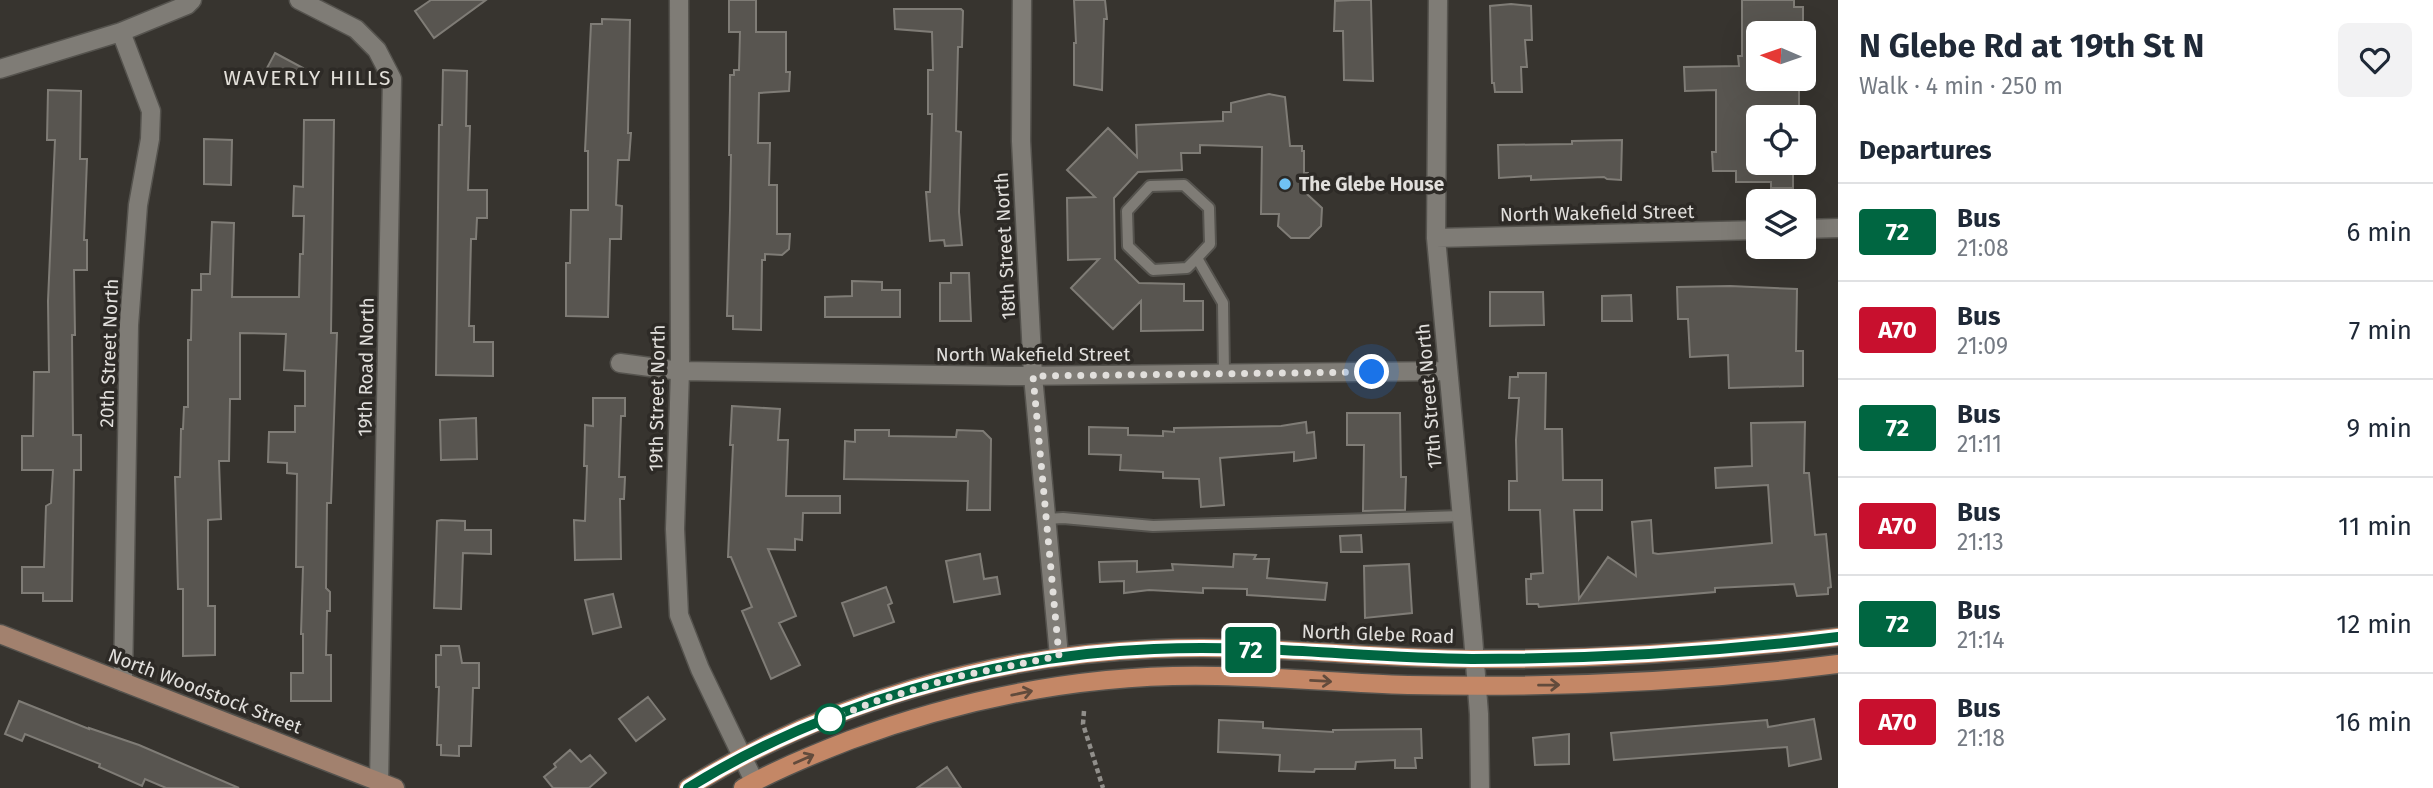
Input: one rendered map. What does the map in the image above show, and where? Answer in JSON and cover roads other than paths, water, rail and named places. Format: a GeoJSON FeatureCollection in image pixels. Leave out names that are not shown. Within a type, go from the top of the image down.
{"type":"FeatureCollection","features":[{"type":"Feature","properties":{"kind":"main road","name":"North Glebe Road"},"geometry":{"type":"LineString","coordinates":[[688,788],[744,757],[811,726],[879,700],[956,677],[1059,656],[1153,649],[1218,648],[1475,659],[1572,657],[1675,652],[1838,637]]}},
{"type":"Feature","properties":{"kind":"main road"},"geometry":{"type":"LineString","coordinates":[[749,785],[823,750],[893,724],[965,704],[1062,684],[1155,677],[1216,676],[1477,686],[1675,679],[1838,664]]}},
{"type":"Feature","properties":{"kind":"street"},"geometry":{"type":"LineString","coordinates":[[0,69],[121,32],[187,5],[192,0]]}},
{"type":"Feature","properties":{"kind":"street","name":"19th Road North"},"geometry":{"type":"LineString","coordinates":[[299,0],[356,29],[377,50],[392,79],[387,785]]}},
{"type":"Feature","properties":{"kind":"street","name":"19th Street North"},"geometry":{"type":"LineString","coordinates":[[679,0],[680,371],[675,529],[679,615],[700,669],[744,757],[749,785]]}},
{"type":"Feature","properties":{"kind":"street","name":"18th Street North"},"geometry":{"type":"LineString","coordinates":[[1022,0],[1021,141],[1033,376],[1059,656]]}},
{"type":"Feature","properties":{"kind":"street","name":"17th Street North"},"geometry":{"type":"LineString","coordinates":[[1438,0],[1436,237],[1475,659],[1480,788]]}},
{"type":"Feature","properties":{"kind":"street","name":"20th Street North"},"geometry":{"type":"LineString","coordinates":[[121,32],[150,111],[150,139],[138,205],[130,325],[123,682]]}},
{"type":"Feature","properties":{"kind":"street"},"geometry":{"type":"LineString","coordinates":[[1816,229],[1838,228]]}},
{"type":"Feature","properties":{"kind":"street","name":"North Wakefield Street"},"geometry":{"type":"LineString","coordinates":[[1436,237],[1746,230]]}},
{"type":"Feature","properties":{"kind":"street","name":"North Wakefield Street"},"geometry":{"type":"LineString","coordinates":[[620,363],[680,371],[1033,376],[1447,371]]}},
{"type":"Feature","properties":{"kind":"street","name":"North Woodstock Street"},"geometry":{"type":"LineString","coordinates":[[0,634],[387,785]]}},
{"type":"Feature","properties":{"kind":"lane"},"geometry":{"type":"LineString","coordinates":[[1184,185],[1209,208],[1210,244],[1197,258],[1187,268],[1153,270],[1128,246],[1127,211],[1150,186],[1184,185]]}},
{"type":"Feature","properties":{"kind":"lane"},"geometry":{"type":"LineString","coordinates":[[1197,258],[1223,303],[1224,374]]}},
{"type":"Feature","properties":{"kind":"lane"},"geometry":{"type":"LineString","coordinates":[[1047,520],[1063,518],[1153,526],[1461,516]]}},
{"type":"Feature","properties":{"kind":"place","name":"The Glebe House"},"geometry":{"type":"Point","coordinates":[1285,184]}},
{"type":"Feature","properties":{"kind":"district","name":"WAVERLY HILLS"},"geometry":{"type":"Point","coordinates":[308,78]}}]}
